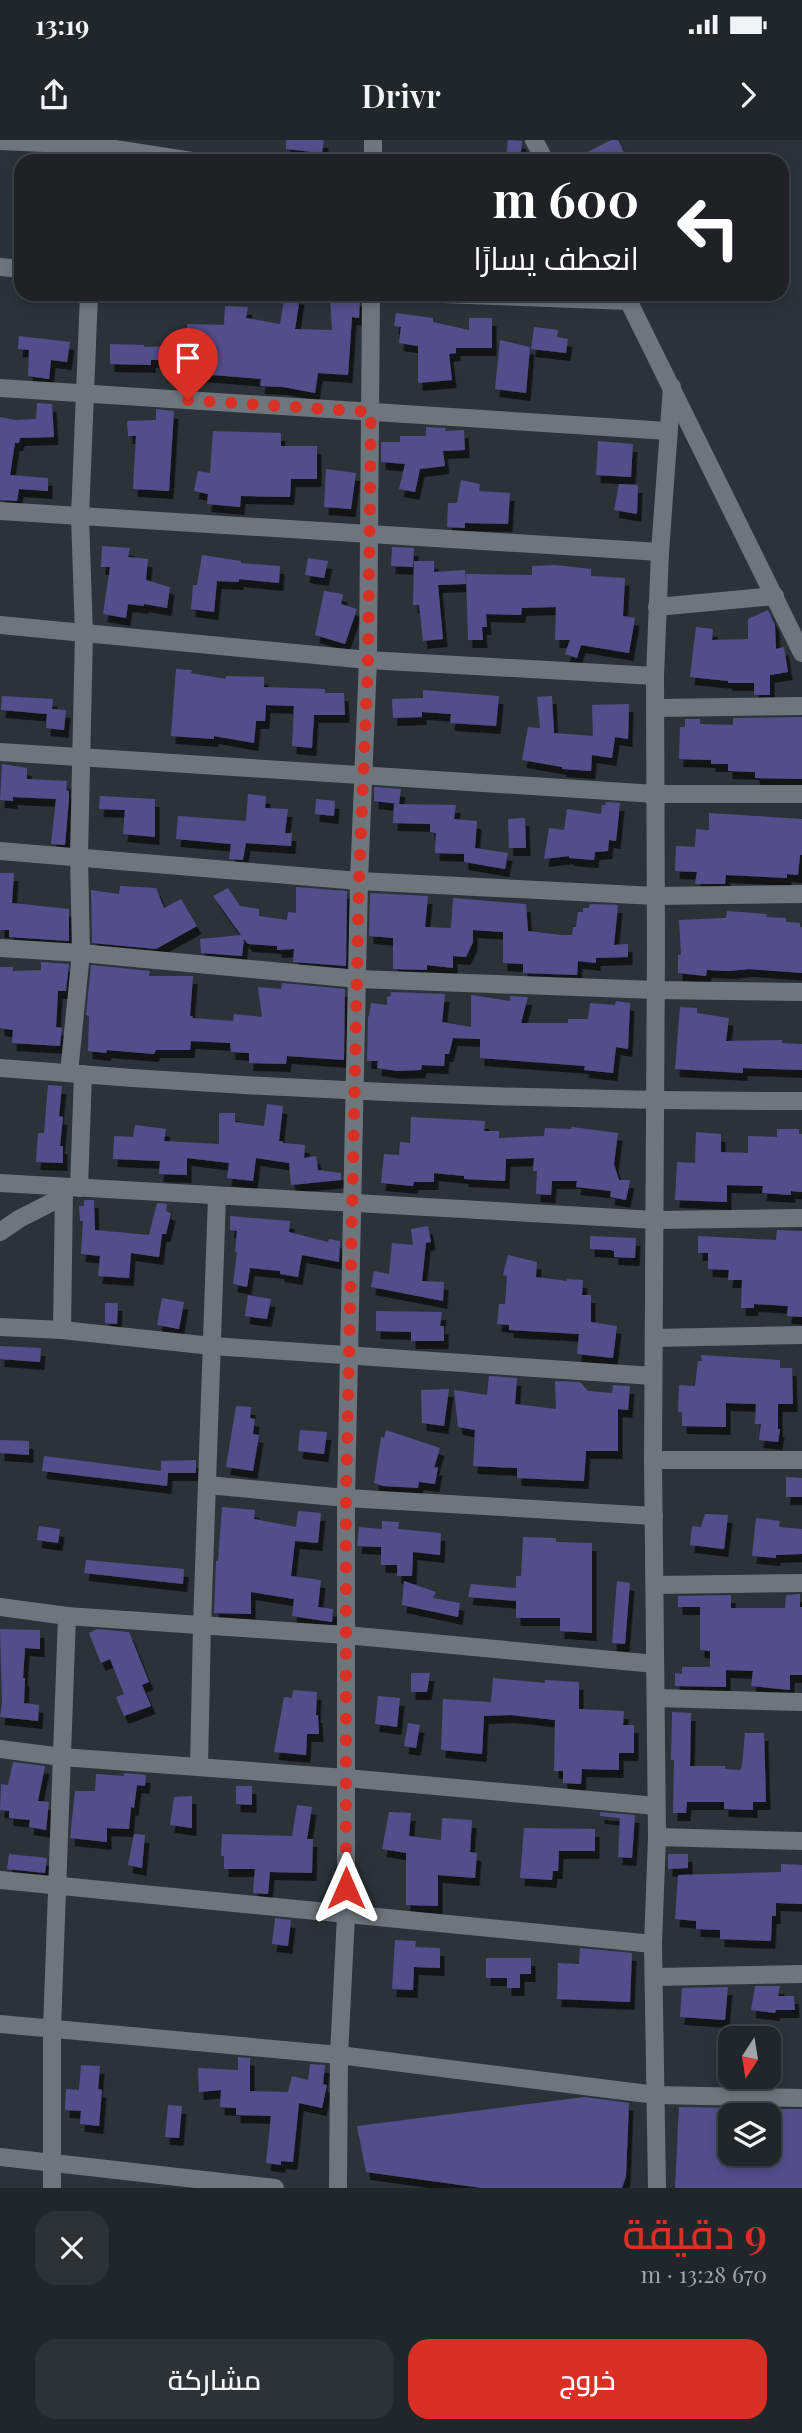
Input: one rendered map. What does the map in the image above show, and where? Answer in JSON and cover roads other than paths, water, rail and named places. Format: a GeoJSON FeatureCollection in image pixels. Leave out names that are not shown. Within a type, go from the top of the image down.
{"type":"FeatureCollection","features":[{"type":"Feature","properties":{"kind":"street"},"geometry":{"type":"LineString","coordinates":[[0,141],[132,154]]}},
{"type":"Feature","properties":{"kind":"street"},"geometry":{"type":"LineString","coordinates":[[62,1330],[81,953],[79,856],[84,634],[80,517],[89,301]]}},
{"type":"Feature","properties":{"kind":"street"},"geometry":{"type":"LineString","coordinates":[[338,2188],[346,1916],[346,1498],[359,881],[368,660],[371,301]]}},
{"type":"Feature","properties":{"kind":"street"},"geometry":{"type":"LineString","coordinates":[[629,301],[802,653]]}},
{"type":"Feature","properties":{"kind":"street"},"geometry":{"type":"LineString","coordinates":[[657,2188],[653,1944],[657,1837],[653,1460],[655,676],[660,552],[672,387]]}},
{"type":"Feature","properties":{"kind":"street"},"geometry":{"type":"LineString","coordinates":[[0,388],[668,431]]}},
{"type":"Feature","properties":{"kind":"street"},"geometry":{"type":"LineString","coordinates":[[0,511],[660,552]]}},
{"type":"Feature","properties":{"kind":"street"},"geometry":{"type":"LineString","coordinates":[[657,607],[775,596]]}},
{"type":"Feature","properties":{"kind":"street"},"geometry":{"type":"LineString","coordinates":[[0,625],[368,660],[655,676]]}},
{"type":"Feature","properties":{"kind":"street"},"geometry":{"type":"LineString","coordinates":[[656,708],[802,706]]}},
{"type":"Feature","properties":{"kind":"street"},"geometry":{"type":"LineString","coordinates":[[0,752],[656,794],[802,794]]}},
{"type":"Feature","properties":{"kind":"street"},"geometry":{"type":"LineString","coordinates":[[0,851],[359,881],[656,896],[802,894]]}},
{"type":"Feature","properties":{"kind":"street"},"geometry":{"type":"LineString","coordinates":[[0,948],[358,979],[655,990],[802,992]]}},
{"type":"Feature","properties":{"kind":"street"},"geometry":{"type":"LineString","coordinates":[[0,1068],[355,1091],[655,1101],[802,1101]]}},
{"type":"Feature","properties":{"kind":"street"},"geometry":{"type":"LineString","coordinates":[[0,1183],[69,1191],[354,1202],[655,1220],[802,1218]]}},
{"type":"Feature","properties":{"kind":"street"},"geometry":{"type":"LineString","coordinates":[[0,1232],[69,1191]]}},
{"type":"Feature","properties":{"kind":"street"},"geometry":{"type":"LineString","coordinates":[[199,1766],[217,1196]]}},
{"type":"Feature","properties":{"kind":"street"},"geometry":{"type":"LineString","coordinates":[[0,1327],[62,1330],[212,1346],[653,1376]]}},
{"type":"Feature","properties":{"kind":"street"},"geometry":{"type":"LineString","coordinates":[[654,1338],[802,1335]]}},
{"type":"Feature","properties":{"kind":"street"},"geometry":{"type":"LineString","coordinates":[[653,1460],[802,1461]]}},
{"type":"Feature","properties":{"kind":"street"},"geometry":{"type":"LineString","coordinates":[[207,1485],[346,1498],[654,1516]]}},
{"type":"Feature","properties":{"kind":"street"},"geometry":{"type":"LineString","coordinates":[[655,1585],[802,1583]]}},
{"type":"Feature","properties":{"kind":"street"},"geometry":{"type":"LineString","coordinates":[[0,1607],[67,1616],[346,1635],[655,1664]]}},
{"type":"Feature","properties":{"kind":"street"},"geometry":{"type":"LineString","coordinates":[[52,2188],[52,2029],[67,1616]]}},
{"type":"Feature","properties":{"kind":"street"},"geometry":{"type":"LineString","coordinates":[[656,1698],[802,1702]]}},
{"type":"Feature","properties":{"kind":"street"},"geometry":{"type":"LineString","coordinates":[[0,1749],[62,1758],[199,1766],[656,1806]]}},
{"type":"Feature","properties":{"kind":"street"},"geometry":{"type":"LineString","coordinates":[[657,1837],[802,1841]]}},
{"type":"Feature","properties":{"kind":"street"},"geometry":{"type":"LineString","coordinates":[[0,1880],[653,1944]]}},
{"type":"Feature","properties":{"kind":"street"},"geometry":{"type":"LineString","coordinates":[[655,1977],[802,1973]]}},
{"type":"Feature","properties":{"kind":"street"},"geometry":{"type":"LineString","coordinates":[[0,2024],[340,2055],[656,2095],[802,2098]]}},
{"type":"Feature","properties":{"kind":"street"},"geometry":{"type":"LineString","coordinates":[[0,2157],[275,2188]]}}]}
